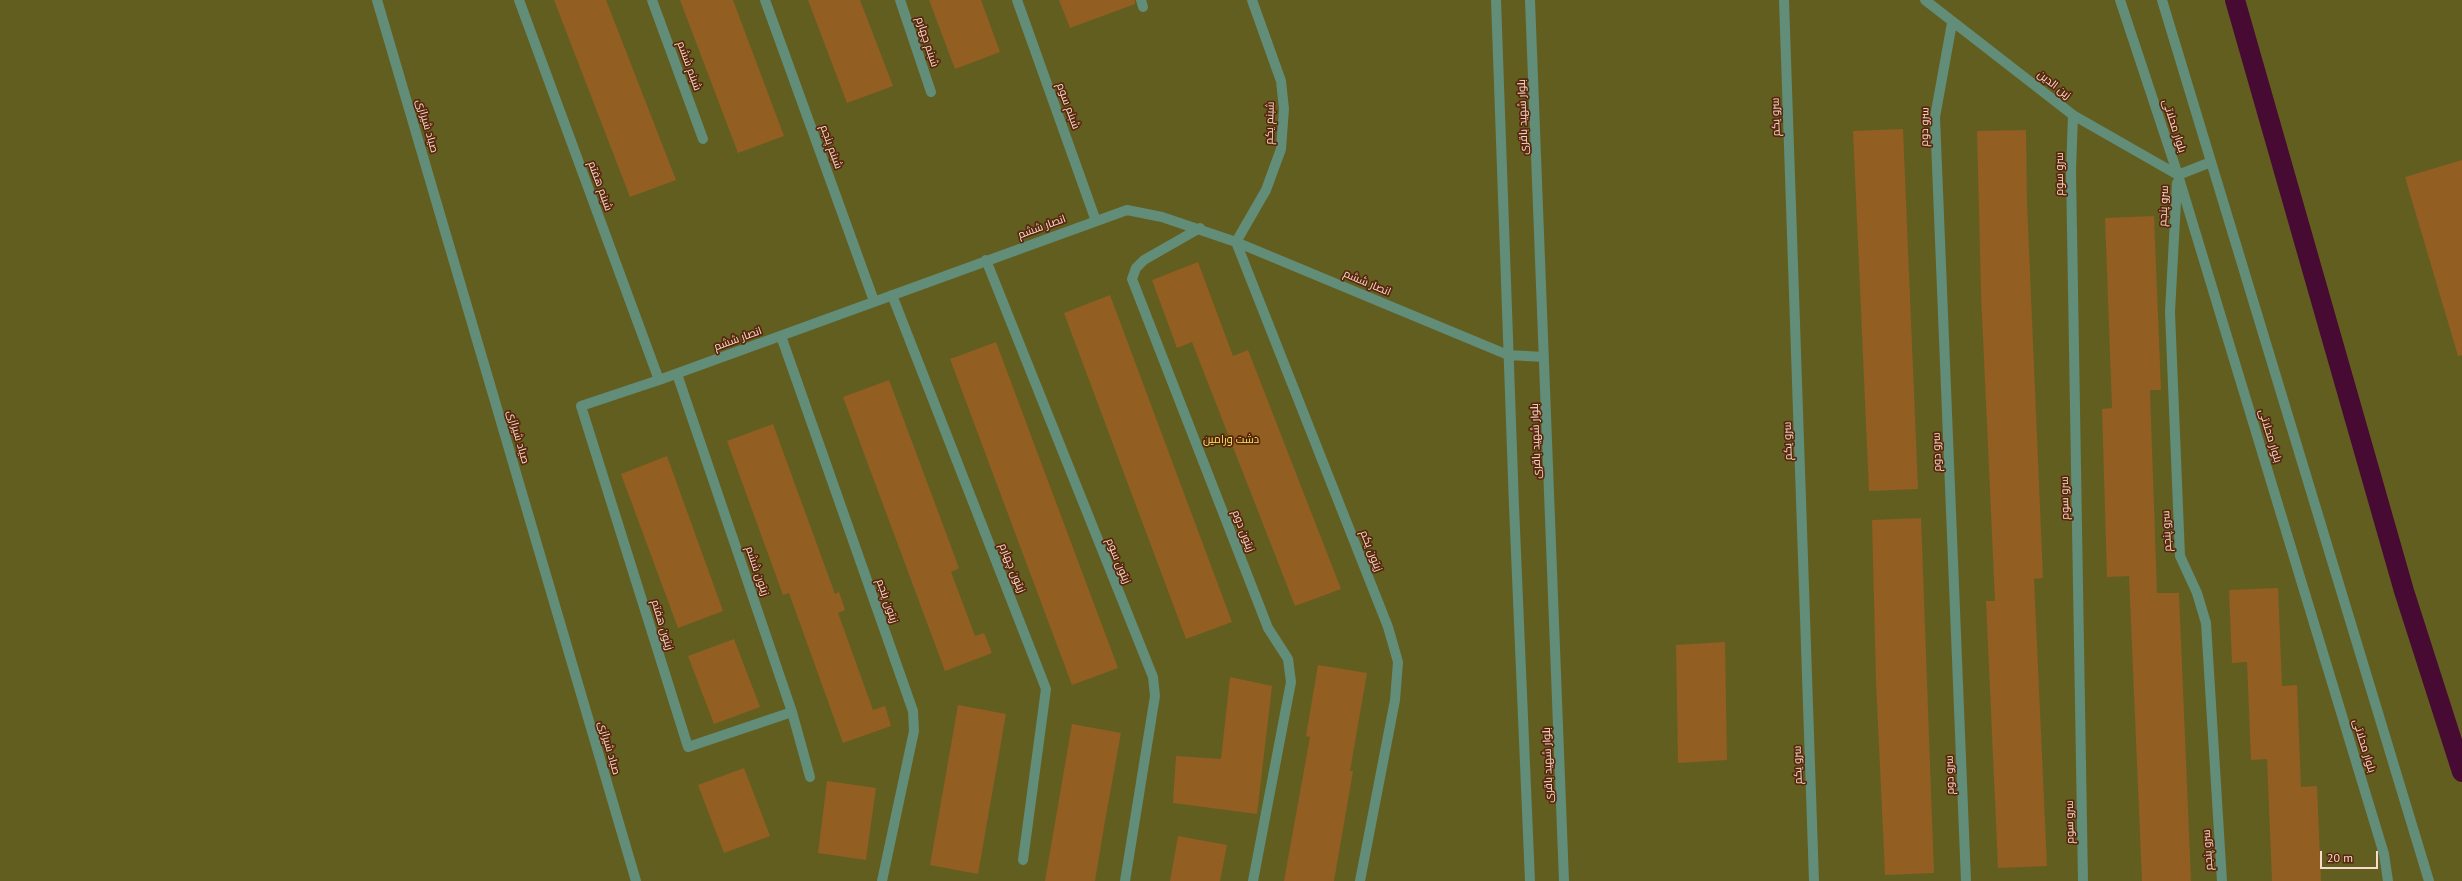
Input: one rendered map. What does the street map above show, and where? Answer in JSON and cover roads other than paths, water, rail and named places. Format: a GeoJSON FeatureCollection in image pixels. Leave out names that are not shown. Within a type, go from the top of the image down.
{"type":"FeatureCollection","features":[{"type":"Feature","properties":{"kind":"street","name":"صیاد شیرازی"},"geometry":{"type":"LineString","coordinates":[[377,0],[636,881]]}},
{"type":"Feature","properties":{"kind":"street","name":"شبنم هفتم"},"geometry":{"type":"LineString","coordinates":[[519,0],[659,380]]}},
{"type":"Feature","properties":{"kind":"street","name":"شبنم ششم"},"geometry":{"type":"LineString","coordinates":[[652,0],[703,139]]}},
{"type":"Feature","properties":{"kind":"street","name":"شبنم پنجم"},"geometry":{"type":"LineString","coordinates":[[765,0],[874,301]]}},
{"type":"Feature","properties":{"kind":"street","name":"شبنم چهارم"},"geometry":{"type":"LineString","coordinates":[[900,0],[931,92]]}},
{"type":"Feature","properties":{"kind":"street","name":"شبنم سوم"},"geometry":{"type":"LineString","coordinates":[[1017,0],[1096,221]]}},
{"type":"Feature","properties":{"kind":"street","name":"شبنم یکم"},"geometry":{"type":"LineString","coordinates":[[1236,242],[1266,190],[1281,149],[1284,109],[1281,81],[1252,0]]}},
{"type":"Feature","properties":{"kind":"street","name":"بلوار شهید باقری"},"geometry":{"type":"LineString","coordinates":[[1496,0],[1508,355],[1530,881]]}},
{"type":"Feature","properties":{"kind":"street","name":"بلوار شهید باقری"},"geometry":{"type":"LineString","coordinates":[[1530,0],[1564,881]]}},
{"type":"Feature","properties":{"kind":"street","name":"سرو یکم"},"geometry":{"type":"LineString","coordinates":[[1784,0],[1814,881]]}},
{"type":"Feature","properties":{"kind":"street","name":"زین الدین"},"geometry":{"type":"LineString","coordinates":[[1925,0],[1952,23],[2073,115],[2178,175]]}},
{"type":"Feature","properties":{"kind":"street","name":"بلوار محلاتی"},"geometry":{"type":"LineString","coordinates":[[2120,0],[2178,175],[2384,854],[2388,881]]}},
{"type":"Feature","properties":{"kind":"street","name":"بلوار محلاتی"},"geometry":{"type":"LineString","coordinates":[[2162,0],[2429,881]]}},
{"type":"Feature","properties":{"kind":"street","name":"سرو دوم"},"geometry":{"type":"LineString","coordinates":[[1952,23],[1935,117],[1966,881]]}},
{"type":"Feature","properties":{"kind":"street","name":"سرو سوم"},"geometry":{"type":"LineString","coordinates":[[2073,115],[2072,179],[2083,881]]}},
{"type":"Feature","properties":{"kind":"street"},"geometry":{"type":"LineString","coordinates":[[2178,175],[2211,162]]}},
{"type":"Feature","properties":{"kind":"street","name":"سرو پنجم"},"geometry":{"type":"LineString","coordinates":[[2178,175],[2170,312],[2180,556],[2197,593],[2206,623],[2222,881]]}},
{"type":"Feature","properties":{"kind":"street","name":"انصار ششم"},"geometry":{"type":"LineString","coordinates":[[581,406],[677,374],[986,260],[1127,210],[1162,217],[1200,228],[1508,355],[1544,357]]}},
{"type":"Feature","properties":{"kind":"street","name":"زیتون دوم"},"geometry":{"type":"LineString","coordinates":[[1200,228],[1144,260],[1136,268],[1132,279],[1268,628],[1288,659],[1291,682],[1253,881]]}},
{"type":"Feature","properties":{"kind":"street","name":"زیتون یکم"},"geometry":{"type":"LineString","coordinates":[[1236,242],[1388,627],[1398,662],[1395,700],[1360,881]]}},
{"type":"Feature","properties":{"kind":"street","name":"زیتون سوم"},"geometry":{"type":"LineString","coordinates":[[986,260],[1153,677],[1155,696],[1125,881]]}},
{"type":"Feature","properties":{"kind":"street","name":"زیتون چهارم"},"geometry":{"type":"LineString","coordinates":[[892,295],[1046,689],[1023,860]]}},
{"type":"Feature","properties":{"kind":"street","name":"زیتون پنجم"},"geometry":{"type":"LineString","coordinates":[[781,336],[913,711],[914,731],[882,881]]}},
{"type":"Feature","properties":{"kind":"street","name":"زیتون ششم"},"geometry":{"type":"LineString","coordinates":[[677,374],[792,712],[810,777]]}},
{"type":"Feature","properties":{"kind":"street","name":"زیتون هفتم"},"geometry":{"type":"LineString","coordinates":[[581,406],[688,747],[792,712]]}},
{"type":"Feature","properties":{"kind":"waterway"},"geometry":{"type":"LineString","coordinates":[[2235,0],[2404,591],[2462,772]]}},
{"type":"Feature","properties":{"kind":"park label","name":"دشت ورامین"},"geometry":{"type":"Point","coordinates":[1231,440]}}]}
